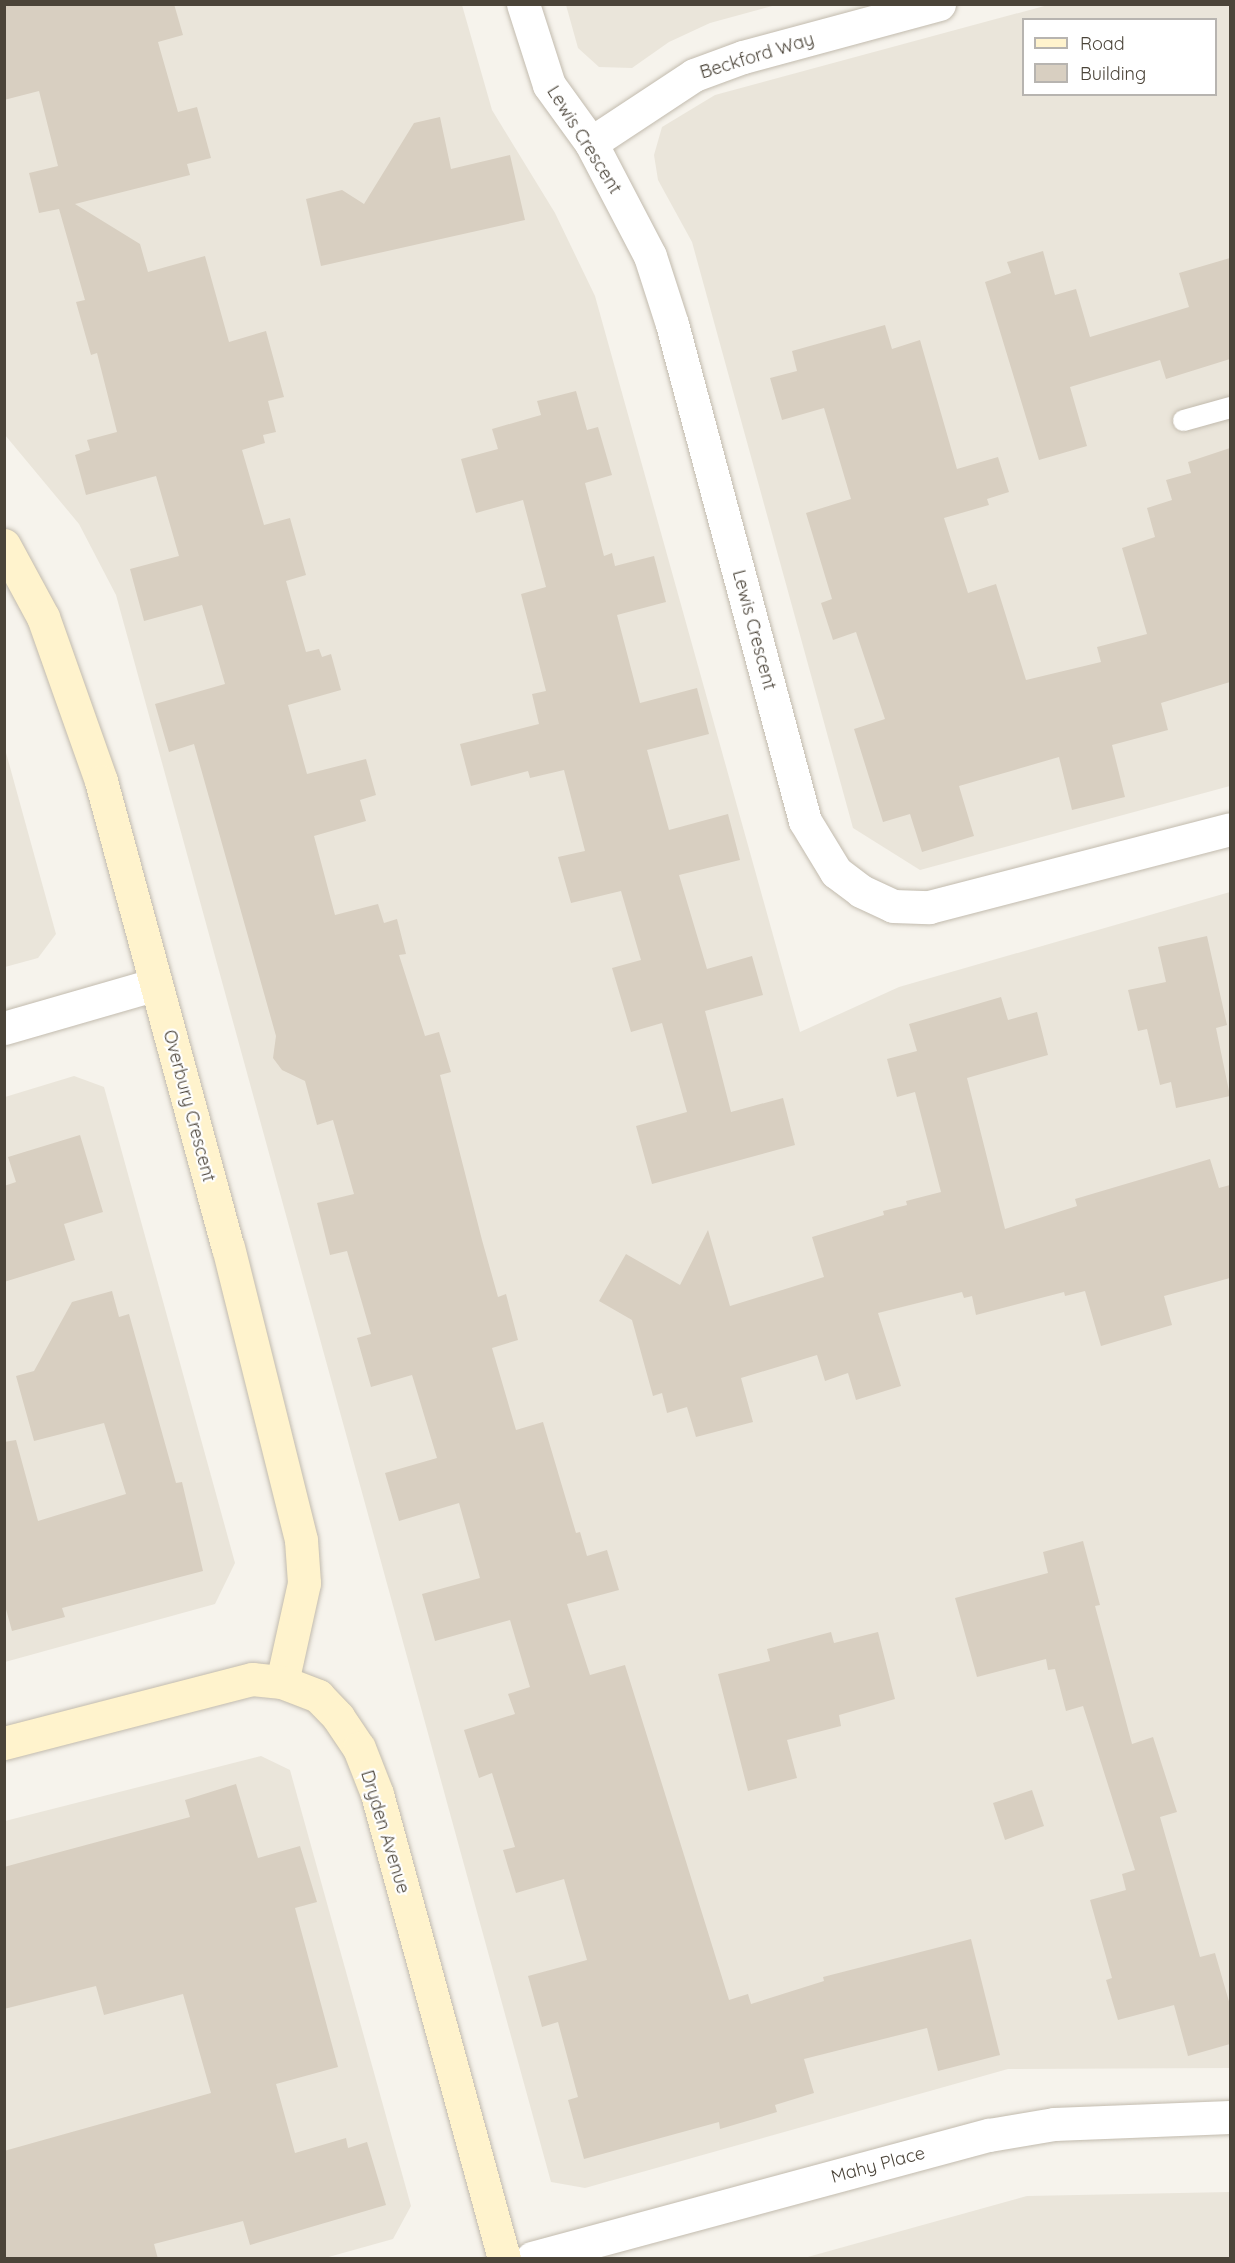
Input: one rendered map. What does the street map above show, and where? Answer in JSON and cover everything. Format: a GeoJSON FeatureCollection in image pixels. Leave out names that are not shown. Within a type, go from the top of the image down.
{"type":"FeatureCollection","features":[{"type":"Feature","properties":{"kind":"street","name":"Lewis Crescent"},"geometry":{"type":"LineString","coordinates":[[523,4],[549,85],[591,143],[650,256],[672,324],[806,821],[836,872],[861,891],[893,906],[930,907],[1230,829]]}},
{"type":"Feature","properties":{"kind":"street","name":"Beckford Way"},"geometry":{"type":"LineString","coordinates":[[591,143],[694,75],[743,57],[939,4]]}},
{"type":"Feature","properties":{"kind":"street","name":"Overbury Crescent"},"geometry":{"type":"LineString","coordinates":[[4,545],[43,617],[101,781],[228,1248],[304,1560],[301,1608],[282,1682]]}},
{"type":"Feature","properties":{"kind":"street"},"geometry":{"type":"LineString","coordinates":[[4,1028],[156,984]]}},
{"type":"Feature","properties":{"kind":"street","name":"Dryden Avenue"},"geometry":{"type":"LineString","coordinates":[[4,1743],[225,1684],[252,1679],[282,1682],[318,1696],[338,1717],[359,1748],[377,1794],[504,2259]]}},
{"type":"Feature","properties":{"kind":"street","name":"Mahy Place"},"geometry":{"type":"LineString","coordinates":[[532,2259],[1000,2133],[1053,2124],[1230,2117]]}},
{"type":"Feature","properties":{"kind":"lane"},"geometry":{"type":"LineString","coordinates":[[1183,420],[1230,407]]}},
{"type":"Feature","properties":{"kind":"shaded area"},"geometry":{"type":"Polygon","coordinates":[[[566,4],[776,5],[710,23],[669,42],[632,68],[599,67],[578,48],[566,4]]]}},
{"type":"Feature","properties":{"kind":"shaded area"},"geometry":{"type":"Polygon","coordinates":[[[4,5],[462,5],[492,110],[555,213],[595,296],[800,1032],[899,987],[1230,892],[1230,2068],[1008,2069],[585,2188],[551,2182],[116,595],[79,524],[5,435],[4,5]]]}},
{"type":"Feature","properties":{"kind":"shaded area"},"geometry":{"type":"Polygon","coordinates":[[[1048,5],[1230,5],[1230,786],[920,870],[853,828],[692,242],[658,180],[654,155],[662,127],[715,95],[1048,5]]]}},
{"type":"Feature","properties":{"kind":"shaded area"},"geometry":{"type":"Polygon","coordinates":[[[5,749],[56,934],[38,958],[5,967],[5,749]]]}},
{"type":"Feature","properties":{"kind":"shaded area"},"geometry":{"type":"Polygon","coordinates":[[[74,1076],[104,1087],[235,1563],[215,1604],[5,1662],[5,1097],[74,1076]]]}},
{"type":"Feature","properties":{"kind":"shaded area"},"geometry":{"type":"Polygon","coordinates":[[[261,1756],[290,1770],[411,2206],[393,2239],[325,2258],[5,2258],[5,1821],[261,1756]]]}},
{"type":"Feature","properties":{"kind":"shaded area"},"geometry":{"type":"Polygon","coordinates":[[[1230,2192],[1230,2258],[804,2258],[1027,2196],[1230,2192]]]}},
{"type":"Feature","properties":{"kind":"building"},"geometry":{"type":"Polygon","coordinates":[[[4,4],[174,4],[183,35],[158,42],[178,112],[197,107],[211,158],[187,164],[190,175],[75,204],[140,244],[148,272],[205,256],[229,342],[266,331],[284,397],[268,401],[276,432],[263,435],[265,443],[242,450],[264,525],[290,518],[306,575],[286,581],[306,652],[319,649],[322,657],[331,654],[341,690],[288,705],[307,774],[366,759],[376,795],[360,800],[366,821],[314,836],[335,915],[378,904],[384,923],[397,919],[406,954],[399,955],[425,1036],[439,1032],[451,1072],[440,1075],[482,1240],[498,1297],[506,1294],[518,1340],[492,1348],[516,1430],[543,1422],[576,1533],[580,1532],[587,1556],[607,1550],[619,1590],[567,1604],[590,1675],[625,1665],[729,2000],[748,1994],[751,2004],[824,1981],[823,1977],[971,1939],[1000,2055],[938,2071],[927,2028],[804,2059],[814,2093],[775,2105],[777,2112],[720,2129],[719,2122],[584,2159],[568,2100],[578,2097],[558,2022],[542,2027],[528,1976],[587,1960],[564,1879],[516,1893],[503,1850],[515,1847],[492,1773],[479,1778],[464,1730],[515,1714],[508,1694],[530,1687],[510,1620],[435,1641],[422,1594],[480,1578],[459,1503],[399,1521],[385,1473],[437,1458],[412,1375],[371,1387],[357,1338],[371,1334],[347,1251],[330,1255],[317,1203],[354,1194],[333,1120],[317,1125],[305,1081],[282,1070],[273,1058],[276,1036],[194,744],[169,752],[155,704],[225,684],[202,605],[144,621],[130,569],[179,556],[156,476],[86,495],[75,455],[90,450],[87,440],[117,432],[97,353],[91,355],[76,302],[85,300],[59,209],[39,213],[29,173],[58,166],[39,91],[4,100],[4,4]]]}},
{"type":"Feature","properties":{"kind":"building"},"geometry":{"type":"Polygon","coordinates":[[[440,117],[451,169],[510,155],[525,220],[321,266],[306,199],[342,190],[364,204],[414,123],[440,117]]]}},
{"type":"Feature","properties":{"kind":"building"},"geometry":{"type":"Polygon","coordinates":[[[1043,251],[1055,295],[1076,289],[1090,337],[1189,307],[1179,273],[1230,258],[1230,359],[1166,379],[1160,360],[1070,387],[1087,446],[1039,460],[985,282],[1011,273],[1007,262],[1043,251]]]}},
{"type":"Feature","properties":{"kind":"building"},"geometry":{"type":"Polygon","coordinates":[[[885,325],[892,349],[920,340],[957,469],[998,457],[1009,492],[987,499],[989,505],[944,518],[968,593],[996,584],[1026,680],[1101,662],[1097,647],[1147,634],[1122,548],[1155,537],[1147,508],[1172,500],[1166,480],[1191,473],[1188,462],[1230,448],[1230,682],[1161,703],[1168,730],[1112,745],[1125,797],[1072,810],[1059,757],[959,786],[974,836],[922,852],[910,814],[883,822],[854,729],[885,719],[856,632],[833,640],[821,603],[832,599],[806,513],[851,499],[824,408],[782,420],[770,378],[797,371],[792,351],[885,325]]]}},
{"type":"Feature","properties":{"kind":"building"},"geometry":{"type":"Polygon","coordinates":[[[576,391],[587,430],[598,427],[612,475],[585,483],[604,556],[612,553],[615,566],[654,556],[666,602],[617,615],[640,703],[697,688],[709,734],[647,750],[669,830],[728,814],[740,860],[679,875],[707,969],[752,956],[763,995],[705,1011],[731,1112],[783,1098],[795,1145],[652,1184],[636,1126],[687,1112],[662,1023],[631,1032],[612,968],[641,960],[621,891],[571,903],[558,857],[585,851],[564,770],[530,778],[528,771],[471,786],[460,744],[539,724],[532,694],[546,691],[521,594],[546,587],[523,500],[476,513],[461,459],[498,449],[492,429],[541,415],[537,401],[576,391]]]}},
{"type":"Feature","properties":{"kind":"building"},"geometry":{"type":"Polygon","coordinates":[[[1207,936],[1227,1025],[1216,1028],[1230,1096],[1176,1108],[1171,1082],[1160,1085],[1147,1029],[1138,1031],[1128,990],[1166,982],[1158,947],[1207,936]]]}},
{"type":"Feature","properties":{"kind":"building"},"geometry":{"type":"Polygon","coordinates":[[[1001,997],[1008,1020],[1037,1012],[1048,1055],[967,1078],[1005,1229],[1077,1206],[1075,1199],[1210,1159],[1219,1188],[1230,1185],[1230,1278],[1164,1296],[1172,1325],[1101,1346],[1085,1291],[1065,1296],[1064,1292],[976,1315],[972,1296],[964,1298],[962,1292],[878,1313],[901,1386],[856,1400],[848,1373],[825,1381],[817,1355],[741,1378],[753,1422],[696,1437],[687,1407],[667,1413],[662,1393],[653,1396],[632,1320],[599,1301],[626,1254],[680,1285],[708,1230],[730,1306],[824,1277],[812,1237],[884,1215],[883,1211],[907,1205],[906,1201],[941,1192],[915,1092],[897,1097],[887,1059],[917,1051],[909,1024],[1001,997]]]}},
{"type":"Feature","properties":{"kind":"building"},"geometry":{"type":"Polygon","coordinates":[[[80,1135],[103,1212],[64,1224],[75,1260],[4,1282],[4,1186],[16,1182],[8,1157],[80,1135]]]}},
{"type":"Feature","properties":{"kind":"building"},"geometry":{"type":"Polygon","coordinates":[[[112,1291],[119,1317],[129,1314],[176,1483],[182,1482],[203,1571],[62,1608],[65,1617],[12,1631],[4,1602],[4,1442],[16,1440],[38,1521],[126,1494],[104,1423],[34,1441],[16,1376],[34,1371],[72,1302],[112,1291]]]}},
{"type":"Feature","properties":{"kind":"building"},"geometry":{"type":"Polygon","coordinates":[[[1083,1541],[1100,1605],[1095,1606],[1132,1744],[1153,1737],[1177,1812],[1160,1817],[1200,1957],[1215,1953],[1230,2005],[1230,2044],[1188,2056],[1174,2005],[1118,2020],[1106,1980],[1112,1978],[1090,1900],[1126,1890],[1122,1874],[1135,1870],[1083,1706],[1066,1711],[1055,1669],[1048,1670],[1046,1659],[977,1677],[955,1598],[1048,1573],[1043,1552],[1083,1541]]]}},
{"type":"Feature","properties":{"kind":"building"},"geometry":{"type":"Polygon","coordinates":[[[831,1632],[834,1643],[878,1632],[895,1699],[839,1715],[841,1726],[787,1740],[797,1778],[748,1791],[718,1674],[770,1661],[767,1649],[831,1632]]]}},
{"type":"Feature","properties":{"kind":"building"},"geometry":{"type":"Polygon","coordinates":[[[236,1784],[258,1858],[300,1846],[317,1902],[295,1908],[338,2067],[276,2084],[295,2153],[346,2138],[348,2148],[367,2142],[386,2205],[250,2245],[243,2221],[154,2244],[158,2259],[4,2259],[4,2151],[211,2093],[183,1994],[104,2015],[96,1986],[4,2009],[4,1867],[190,1817],[185,1800],[236,1784]]]}},
{"type":"Feature","properties":{"kind":"building"},"geometry":{"type":"Polygon","coordinates":[[[1032,1790],[1044,1826],[1005,1840],[993,1803],[1032,1790]]]}}]}
